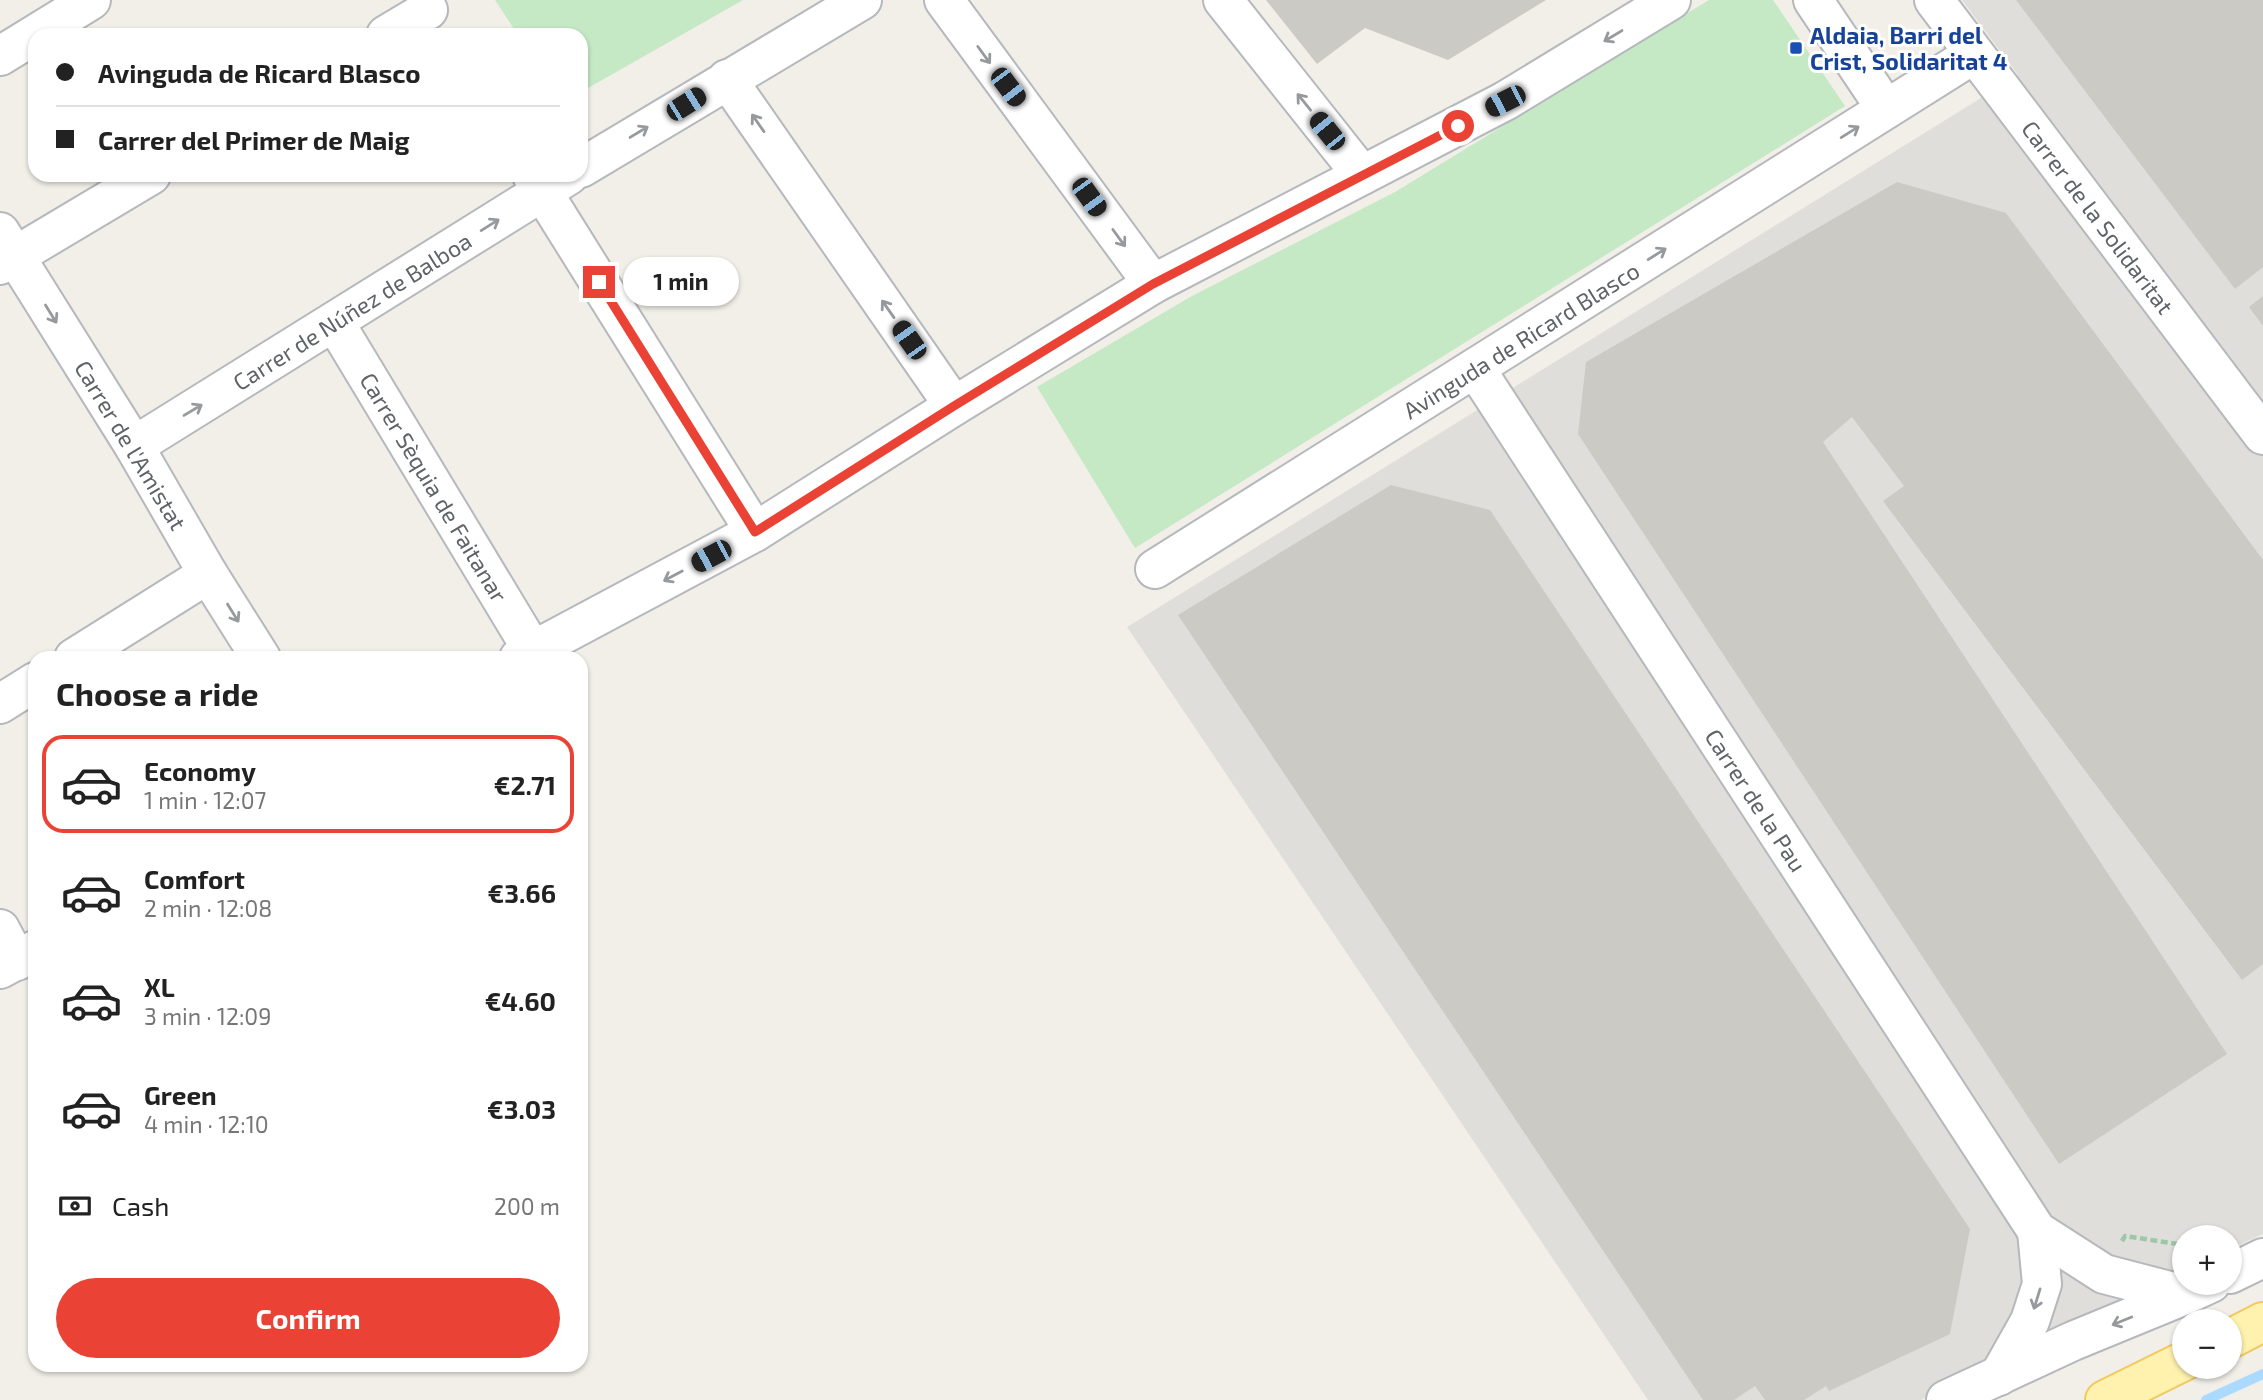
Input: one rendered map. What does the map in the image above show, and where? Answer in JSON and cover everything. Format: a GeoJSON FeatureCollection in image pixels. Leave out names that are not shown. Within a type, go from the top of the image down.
{"type":"FeatureCollection","features":[{"type":"Feature","properties":{"kind":"main road"},"geometry":{"type":"LineString","coordinates":[[2242,1333],[2263,1322]]}},
{"type":"Feature","properties":{"kind":"main road"},"geometry":{"type":"LineString","coordinates":[[2105,1400],[2172,1367]]}},
{"type":"Feature","properties":{"kind":"street"},"geometry":{"type":"LineString","coordinates":[[45,28],[91,0]]}},
{"type":"Feature","properties":{"kind":"street"},"geometry":{"type":"LineString","coordinates":[[588,164],[862,0]]}},
{"type":"Feature","properties":{"kind":"street"},"geometry":{"type":"LineString","coordinates":[[944,0],[1153,284]]}},
{"type":"Feature","properties":{"kind":"street"},"geometry":{"type":"LineString","coordinates":[[1223,0],[1362,175]]}},
{"type":"Feature","properties":{"kind":"street"},"geometry":{"type":"LineString","coordinates":[[532,651],[755,532],[1153,284],[1505,101],[1671,0]]}},
{"type":"Feature","properties":{"kind":"street"},"geometry":{"type":"LineString","coordinates":[[1813,0],[1886,109]]}},
{"type":"Feature","properties":{"kind":"street","name":"Carrer de la Solidaritat"},"geometry":{"type":"LineString","coordinates":[[1934,0],[2263,435]]}},
{"type":"Feature","properties":{"kind":"street"},"geometry":{"type":"LineString","coordinates":[[402,28],[431,15]]}},
{"type":"Feature","properties":{"kind":"street"},"geometry":{"type":"LineString","coordinates":[[0,55],[28,38]]}},
{"type":"Feature","properties":{"kind":"street","name":"Avinguda de Ricard Blasco"},"geometry":{"type":"LineString","coordinates":[[1155,569],[1975,54]]}},
{"type":"Feature","properties":{"kind":"street"},"geometry":{"type":"LineString","coordinates":[[727,79],[954,406]]}},
{"type":"Feature","properties":{"kind":"street"},"geometry":{"type":"LineString","coordinates":[[5,251],[137,182]]}},
{"type":"Feature","properties":{"kind":"street","name":"Carrer de Núñez de Balboa"},"geometry":{"type":"LineString","coordinates":[[134,446],[335,323],[545,182]]}},
{"type":"Feature","properties":{"kind":"street"},"geometry":{"type":"LineString","coordinates":[[549,182],[755,532]]}},
{"type":"Feature","properties":{"kind":"street","name":"Carrer de l'Amistat"},"geometry":{"type":"LineString","coordinates":[[5,251],[134,446],[208,574],[257,651]]}},
{"type":"Feature","properties":{"kind":"street","name":"Carrer Sèquia de Faitanar"},"geometry":{"type":"LineString","coordinates":[[335,323],[524,651]]}},
{"type":"Feature","properties":{"kind":"street","name":"Carrer de la Pau"},"geometry":{"type":"LineString","coordinates":[[1475,368],[2037,1231]]}},
{"type":"Feature","properties":{"kind":"street"},"geometry":{"type":"LineString","coordinates":[[85,651],[208,574]]}},
{"type":"Feature","properties":{"kind":"street"},"geometry":{"type":"LineString","coordinates":[[0,704],[28,686]]}},
{"type":"Feature","properties":{"kind":"street"},"geometry":{"type":"LineString","coordinates":[[2037,1231],[2104,1274],[2172,1285]]}},
{"type":"Feature","properties":{"kind":"street"},"geometry":{"type":"LineString","coordinates":[[1999,1376],[2031,1321],[2042,1284],[2037,1231]]}},
{"type":"Feature","properties":{"kind":"street"},"geometry":{"type":"LineString","coordinates":[[2242,1268],[2263,1258]]}},
{"type":"Feature","properties":{"kind":"street"},"geometry":{"type":"LineString","coordinates":[[1946,1400],[2073,1341],[2184,1295]]}},
{"type":"Feature","properties":{"kind":"shaded area"},"geometry":{"type":"Polygon","coordinates":[[[1962,0],[2263,0],[2263,1234],[2242,1244],[2242,1225],[2172,1225],[2172,1276],[1921,1400],[1648,1400],[1127,627],[2018,75],[1962,0]]]}},
{"type":"Feature","properties":{"kind":"green space"},"geometry":{"type":"Polygon","coordinates":[[[495,0],[743,0],[588,88],[588,28],[513,28],[495,0]]]}},
{"type":"Feature","properties":{"kind":"green space"},"geometry":{"type":"Polygon","coordinates":[[[1709,0],[1773,0],[1845,106],[1135,548],[1037,387],[1192,296],[1395,192],[1709,0]]]}},
{"type":"Feature","properties":{"kind":"building"},"geometry":{"type":"Polygon","coordinates":[[[1266,0],[1546,0],[1448,60],[1365,28],[1317,64],[1266,0]]]}},
{"type":"Feature","properties":{"kind":"building"},"geometry":{"type":"Polygon","coordinates":[[[2016,0],[2263,0],[2263,267],[2235,289],[2016,0]]]}},
{"type":"Feature","properties":{"kind":"building"},"geometry":{"type":"Polygon","coordinates":[[[1897,182],[2006,213],[2263,560],[2263,964],[2242,980],[1883,501],[1904,486],[1852,417],[1823,442],[2227,1054],[2059,1164],[1578,434],[1586,362],[1897,182]]]}},
{"type":"Feature","properties":{"kind":"building"},"geometry":{"type":"Polygon","coordinates":[[[2263,296],[2263,326],[2249,307],[2263,296]]]}},
{"type":"Feature","properties":{"kind":"building"},"geometry":{"type":"Polygon","coordinates":[[[1391,485],[1490,510],[1970,1229],[1950,1334],[1829,1391],[1826,1386],[1804,1400],[1765,1400],[1755,1386],[1734,1400],[1703,1400],[1178,615],[1391,485]]]}},
{"type":"Feature","properties":{"kind":"waterway"},"geometry":{"type":"LineString","coordinates":[[2206,1400],[2263,1374]]}},
{"type":"Feature","properties":{"kind":"place","name":"Aldaia, Barri del Crist, Solidaritat 4"},"geometry":{"type":"Point","coordinates":[1796,48]}},
{"type":"Feature","properties":{"kind":"route"},"geometry":{"type":"LineString","coordinates":[[599,282],[755,532],[1153,284],[1458,126]]}}]}
